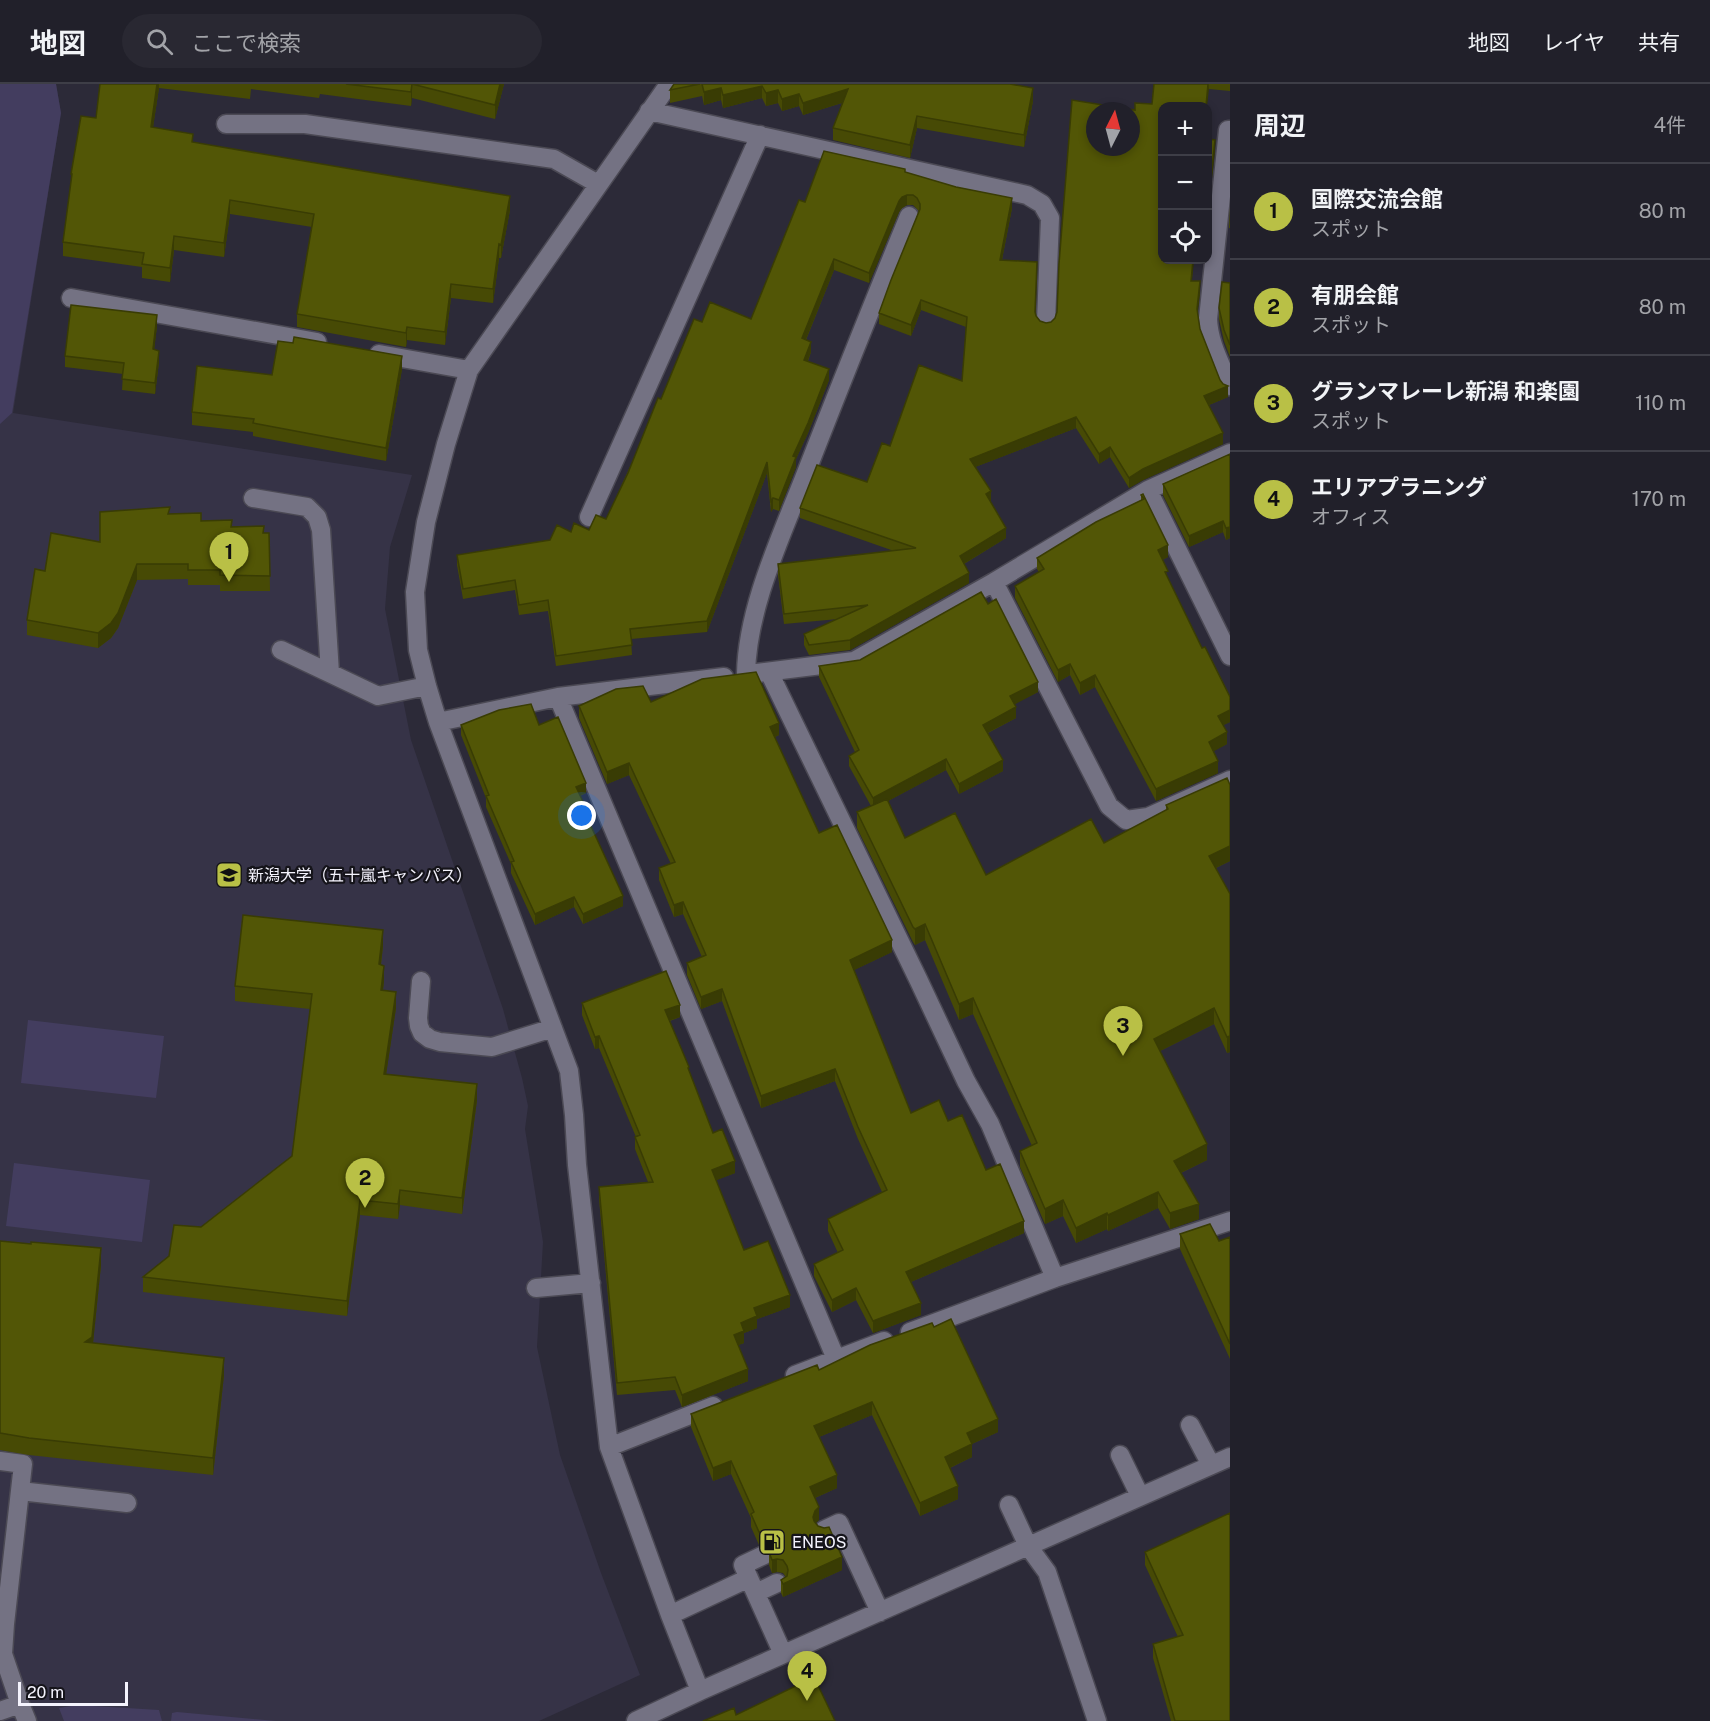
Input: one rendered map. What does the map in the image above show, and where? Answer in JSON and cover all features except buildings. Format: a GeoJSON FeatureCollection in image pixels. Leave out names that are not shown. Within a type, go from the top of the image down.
{"type":"FeatureCollection","features":[{"type":"Feature","properties":{"kind":"street"},"geometry":{"type":"LineString","coordinates":[[669,84],[469,370],[446,444],[426,522],[415,592],[418,650],[438,722],[569,1071],[577,1165],[609,1447],[700,1691]]}},
{"type":"Feature","properties":{"kind":"street"},"geometry":{"type":"LineString","coordinates":[[649,111],[1027,195],[1042,204],[1050,218],[1046,322]]}},
{"type":"Feature","properties":{"kind":"street"},"geometry":{"type":"LineString","coordinates":[[226,124],[305,124],[554,159],[598,184]]}},
{"type":"Feature","properties":{"kind":"street"},"geometry":{"type":"LineString","coordinates":[[1230,130],[1228,129],[1208,319],[1209,333],[1230,386]]}},
{"type":"Feature","properties":{"kind":"street"},"geometry":{"type":"LineString","coordinates":[[589,517],[760,135]]}},
{"type":"Feature","properties":{"kind":"street"},"geometry":{"type":"LineString","coordinates":[[746,674],[746,649],[762,589],[909,216]]}},
{"type":"Feature","properties":{"kind":"street"},"geometry":{"type":"LineString","coordinates":[[71,298],[328,345]]}},
{"type":"Feature","properties":{"kind":"street"},"geometry":{"type":"LineString","coordinates":[[363,351],[469,370]]}},
{"type":"Feature","properties":{"kind":"street"},"geometry":{"type":"LineString","coordinates":[[438,722],[558,697],[854,661],[993,582],[1148,489],[1230,453]]}},
{"type":"Feature","properties":{"kind":"street"},"geometry":{"type":"LineString","coordinates":[[1148,489],[1210,599],[1230,656]]}},
{"type":"Feature","properties":{"kind":"street"},"geometry":{"type":"LineString","coordinates":[[253,498],[307,507],[317,516],[321,530],[330,673]]}},
{"type":"Feature","properties":{"kind":"street"},"geometry":{"type":"LineString","coordinates":[[993,582],[1091,790],[1109,806],[1126,820],[1148,817],[1230,780]]}},
{"type":"Feature","properties":{"kind":"street"},"geometry":{"type":"LineString","coordinates":[[281,650],[378,696],[427,686]]}},
{"type":"Feature","properties":{"kind":"street"},"geometry":{"type":"LineString","coordinates":[[768,672],[966,1082],[990,1124],[1066,1280]]}},
{"type":"Feature","properties":{"kind":"street"},"geometry":{"type":"LineString","coordinates":[[558,697],[655,947],[783,1213],[836,1359]]}},
{"type":"Feature","properties":{"kind":"street"},"geometry":{"type":"LineString","coordinates":[[421,981],[419,1026],[422,1034],[430,1039],[492,1047],[553,1028]]}},
{"type":"Feature","properties":{"kind":"street"},"geometry":{"type":"LineString","coordinates":[[782,1380],[836,1359],[966,1319],[1230,1221]]}},
{"type":"Feature","properties":{"kind":"street"},"geometry":{"type":"LineString","coordinates":[[536,1288],[591,1283]]}},
{"type":"Feature","properties":{"kind":"street"},"geometry":{"type":"LineString","coordinates":[[609,1447],[728,1401]]}},
{"type":"Feature","properties":{"kind":"street"},"geometry":{"type":"LineString","coordinates":[[1190,1425],[1211,1465]]}},
{"type":"Feature","properties":{"kind":"street"},"geometry":{"type":"LineString","coordinates":[[1120,1455],[1140,1496]]}},
{"type":"Feature","properties":{"kind":"street"},"geometry":{"type":"LineString","coordinates":[[636,1721],[1230,1457]]}},
{"type":"Feature","properties":{"kind":"street"},"geometry":{"type":"LineString","coordinates":[[0,1461],[23,1464],[2,1624],[3,1654],[23,1713],[0,1710]]}},
{"type":"Feature","properties":{"kind":"street"},"geometry":{"type":"LineString","coordinates":[[20,1491],[126,1503]]}},
{"type":"Feature","properties":{"kind":"street"},"geometry":{"type":"LineString","coordinates":[[1009,1505],[1028,1546],[1047,1572],[1097,1721]]}},
{"type":"Feature","properties":{"kind":"street"},"geometry":{"type":"LineString","coordinates":[[824,1530],[839,1523],[844,1553],[880,1612]]}},
{"type":"Feature","properties":{"kind":"street"},"geometry":{"type":"LineString","coordinates":[[764,1555],[743,1564],[783,1654]]}},
{"type":"Feature","properties":{"kind":"street"},"geometry":{"type":"LineString","coordinates":[[670,1615],[752,1586],[777,1583]]}},
{"type":"Feature","properties":{"kind":"shaded area","name":"新潟大学（五十嵐キャンパス）"},"geometry":{"type":"Polygon","coordinates":[[[0,84],[56,84],[61,113],[13,413],[412,475],[390,547],[385,609],[411,740],[503,1009],[528,1106],[525,1129],[543,1242],[537,1347],[560,1455],[640,1675],[539,1721],[0,1721],[0,84]]]}},
{"type":"Feature","properties":{"kind":"shaded area"},"geometry":{"type":"Polygon","coordinates":[[[0,84],[56,84],[61,113],[12,413],[0,424],[0,84]]]}},
{"type":"Feature","properties":{"kind":"shaded area"},"geometry":{"type":"Polygon","coordinates":[[[28,1020],[164,1036],[156,1098],[21,1083],[28,1020]]]}},
{"type":"Feature","properties":{"kind":"shaded area"},"geometry":{"type":"Polygon","coordinates":[[[14,1163],[150,1180],[142,1242],[6,1226],[14,1163]]]}},
{"type":"Feature","properties":{"kind":"shaded area"},"geometry":{"type":"Polygon","coordinates":[[[77,1705],[159,1710],[162,1721],[64,1721],[59,1708],[77,1705]]]}},
{"type":"Feature","properties":{"kind":"shaded area"},"geometry":{"type":"Polygon","coordinates":[[[172,1713],[276,1721],[171,1721],[172,1713]]]}},
{"type":"Feature","properties":{"kind":"place","name":"国際交流会館"},"geometry":{"type":"Point","coordinates":[229,582]}},
{"type":"Feature","properties":{"kind":"place","name":"新潟大学（五十嵐キャンパス）"},"geometry":{"type":"Point","coordinates":[229,875]}},
{"type":"Feature","properties":{"kind":"place","name":"グランマレーレ新潟 和楽園"},"geometry":{"type":"Point","coordinates":[1123,1056]}},
{"type":"Feature","properties":{"kind":"place","name":"有朋会館"},"geometry":{"type":"Point","coordinates":[365,1208]}},
{"type":"Feature","properties":{"kind":"place","name":"ENEOS"},"geometry":{"type":"Point","coordinates":[772,1542]}},
{"type":"Feature","properties":{"kind":"place","name":"エリアプラニング"},"geometry":{"type":"Point","coordinates":[807,1701]}}]}
